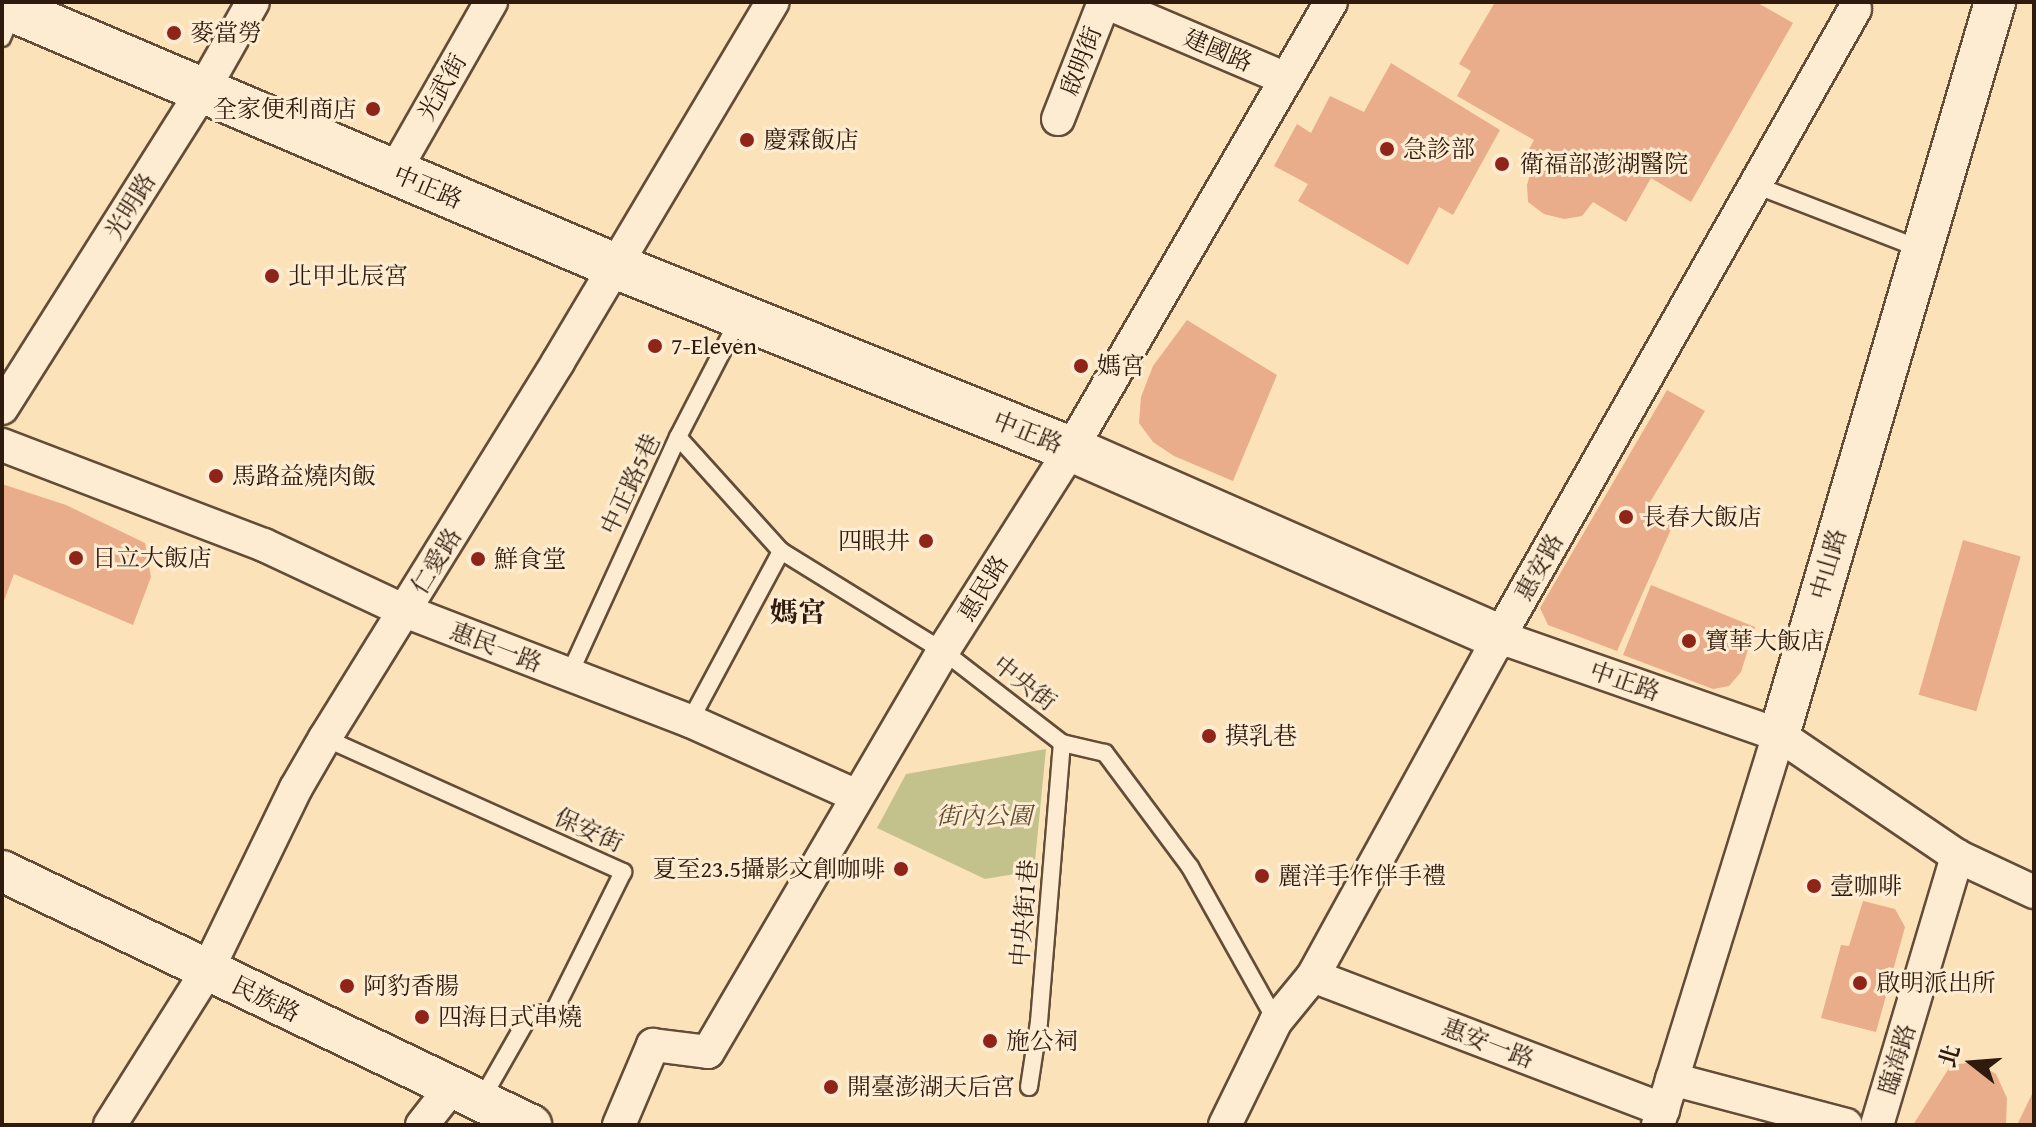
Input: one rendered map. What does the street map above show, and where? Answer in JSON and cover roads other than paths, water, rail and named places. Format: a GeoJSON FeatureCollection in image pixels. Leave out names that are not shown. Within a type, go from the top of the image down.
{"type":"FeatureCollection","features":[{"type":"Feature","properties":{"kind":"main road","name":"中正路"},"geometry":{"type":"LineString","coordinates":[[9,14],[615,266],[1071,449],[1499,637]]}},
{"type":"Feature","properties":{"kind":"street","name":"光明路"},"geometry":{"type":"LineString","coordinates":[[2,408],[202,92],[253,2]]}},
{"type":"Feature","properties":{"kind":"street","name":"光武街"},"geometry":{"type":"LineString","coordinates":[[394,172],[491,2]]}},
{"type":"Feature","properties":{"kind":"street","name":"仁愛路"},"geometry":{"type":"LineString","coordinates":[[110,1125],[207,971],[296,788],[325,738],[773,2]]}},
{"type":"Feature","properties":{"kind":"street","name":"建國路"},"geometry":{"type":"LineString","coordinates":[[1104,2],[1286,79]]}},
{"type":"Feature","properties":{"kind":"street","name":"啟明街"},"geometry":{"type":"LineString","coordinates":[[1058,119],[1104,2]]}},
{"type":"Feature","properties":{"kind":"street","name":"惠民路"},"geometry":{"type":"LineString","coordinates":[[619,1125],[653,1045],[708,1052],[943,651],[1071,449],[1331,2]]}},
{"type":"Feature","properties":{"kind":"street","name":"中山路"},"geometry":{"type":"LineString","coordinates":[[1661,1118],[1779,735],[1921,249],[1987,4]]}},
{"type":"Feature","properties":{"kind":"street","name":"惠安路"},"geometry":{"type":"LineString","coordinates":[[1225,1125],[1276,1021],[1313,976],[1499,637],[1855,9]]}},
{"type":"Feature","properties":{"kind":"street","name":"惠民一路"},"geometry":{"type":"LineString","coordinates":[[2,445],[264,545],[405,611],[690,721],[857,796]]}},
{"type":"Feature","properties":{"kind":"street","name":"中正路"},"geometry":{"type":"LineString","coordinates":[[1499,637],[1779,735],[1957,856],[2034,892]]}},
{"type":"Feature","properties":{"kind":"street","name":"臨海路"},"geometry":{"type":"LineString","coordinates":[[1877,1125],[1957,856]]}},
{"type":"Feature","properties":{"kind":"street","name":"民族路"},"geometry":{"type":"LineString","coordinates":[[2,871],[531,1125]]}},
{"type":"Feature","properties":{"kind":"street","name":"惠安一路"},"geometry":{"type":"LineString","coordinates":[[1313,976],[1661,1118]]}},
{"type":"Feature","properties":{"kind":"street"},"geometry":{"type":"LineString","coordinates":[[1672,1079],[1846,1125]]}},
{"type":"Feature","properties":{"kind":"street"},"geometry":{"type":"LineString","coordinates":[[422,1125],[465,1095]]}},
{"type":"Feature","properties":{"kind":"lane"},"geometry":{"type":"LineString","coordinates":[[1755,185],[1921,249]]}},
{"type":"Feature","properties":{"kind":"lane","name":"中正路5巷"},"geometry":{"type":"LineString","coordinates":[[569,675],[678,437],[740,317]]}},
{"type":"Feature","properties":{"kind":"lane","name":"中央街"},"geometry":{"type":"LineString","coordinates":[[678,437],[781,551],[943,651],[1062,743],[1105,753],[1190,867],[1276,1021]]}},
{"type":"Feature","properties":{"kind":"lane"},"geometry":{"type":"LineString","coordinates":[[690,721],[781,551]]}},
{"type":"Feature","properties":{"kind":"lane","name":"保安街"},"geometry":{"type":"LineString","coordinates":[[325,738],[623,872],[554,1011],[529,1016],[465,1095]]}},
{"type":"Feature","properties":{"kind":"lane","name":"中央街1巷"},"geometry":{"type":"LineString","coordinates":[[1029,1087],[1039,1022],[1062,743]]}},
{"type":"Feature","properties":{"kind":"place","name":"麥當勞"},"geometry":{"type":"Point","coordinates":[174,33]}},
{"type":"Feature","properties":{"kind":"place","name":"全家便利商店"},"geometry":{"type":"Point","coordinates":[373,109]}},
{"type":"Feature","properties":{"kind":"place","name":"慶霖飯店"},"geometry":{"type":"Point","coordinates":[747,140]}},
{"type":"Feature","properties":{"kind":"place","name":"急診部"},"geometry":{"type":"Point","coordinates":[1387,149]}},
{"type":"Feature","properties":{"kind":"place","name":"衛福部澎湖醫院"},"geometry":{"type":"Point","coordinates":[1502,164]}},
{"type":"Feature","properties":{"kind":"place","name":"北甲北辰宮"},"geometry":{"type":"Point","coordinates":[272,276]}},
{"type":"Feature","properties":{"kind":"place","name":"7-Eleven"},"geometry":{"type":"Point","coordinates":[655,346]}},
{"type":"Feature","properties":{"kind":"place","name":"媽宮"},"geometry":{"type":"Point","coordinates":[1081,366]}},
{"type":"Feature","properties":{"kind":"place","name":"馬路益燒肉飯"},"geometry":{"type":"Point","coordinates":[216,476]}},
{"type":"Feature","properties":{"kind":"place","name":"長春大飯店"},"geometry":{"type":"Point","coordinates":[1626,517]}},
{"type":"Feature","properties":{"kind":"place","name":"四眼井"},"geometry":{"type":"Point","coordinates":[926,541]}},
{"type":"Feature","properties":{"kind":"place","name":"日立大飯店"},"geometry":{"type":"Point","coordinates":[76,558]}},
{"type":"Feature","properties":{"kind":"place","name":"鮮食堂"},"geometry":{"type":"Point","coordinates":[478,559]}},
{"type":"Feature","properties":{"kind":"place","name":"寶華大飯店"},"geometry":{"type":"Point","coordinates":[1689,641]}},
{"type":"Feature","properties":{"kind":"place","name":"摸乳巷"},"geometry":{"type":"Point","coordinates":[1209,736]}},
{"type":"Feature","properties":{"kind":"place","name":"夏至23.5攝影文創咖啡"},"geometry":{"type":"Point","coordinates":[901,869]}},
{"type":"Feature","properties":{"kind":"place","name":"麗洋手作伴手禮"},"geometry":{"type":"Point","coordinates":[1262,876]}},
{"type":"Feature","properties":{"kind":"place","name":"壹咖啡"},"geometry":{"type":"Point","coordinates":[1814,886]}},
{"type":"Feature","properties":{"kind":"place","name":"啟明派出所"},"geometry":{"type":"Point","coordinates":[1860,983]}},
{"type":"Feature","properties":{"kind":"place","name":"阿豹香腸"},"geometry":{"type":"Point","coordinates":[347,986]}},
{"type":"Feature","properties":{"kind":"place","name":"四海日式串燒"},"geometry":{"type":"Point","coordinates":[422,1017]}},
{"type":"Feature","properties":{"kind":"place","name":"施公祠"},"geometry":{"type":"Point","coordinates":[990,1041]}},
{"type":"Feature","properties":{"kind":"place","name":"開臺澎湖天后宮"},"geometry":{"type":"Point","coordinates":[831,1087]}},
{"type":"Feature","properties":{"kind":"district","name":"媽宮"},"geometry":{"type":"Point","coordinates":[798,612]}},
{"type":"Feature","properties":{"kind":"park label","name":"街內公園"},"geometry":{"type":"Point","coordinates":[984,816]}}]}
